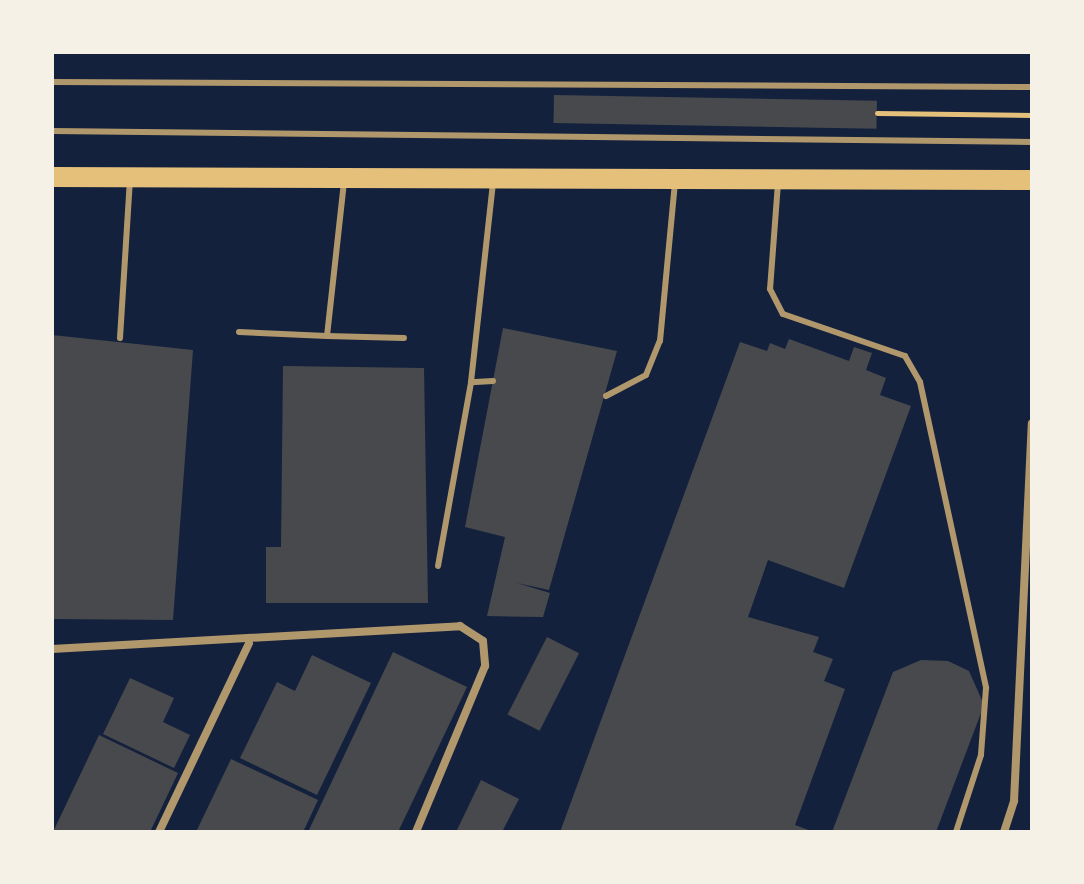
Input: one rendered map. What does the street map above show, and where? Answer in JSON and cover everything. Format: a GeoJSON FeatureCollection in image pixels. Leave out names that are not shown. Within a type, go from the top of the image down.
{"type":"FeatureCollection","features":[{"type":"Feature","properties":{"kind":"main road"},"geometry":{"type":"LineString","coordinates":[[52,177],[345,177],[778,183],[1032,180]]}},
{"type":"Feature","properties":{"kind":"street"},"geometry":{"type":"LineString","coordinates":[[1004,832],[1014,801],[1032,423]]}},
{"type":"Feature","properties":{"kind":"street"},"geometry":{"type":"LineString","coordinates":[[52,649],[249,643],[460,626],[483,641],[485,666],[416,832]]}},
{"type":"Feature","properties":{"kind":"street"},"geometry":{"type":"LineString","coordinates":[[159,832],[249,643]]}},
{"type":"Feature","properties":{"kind":"lane"},"geometry":{"type":"LineString","coordinates":[[52,82],[1032,87]]}},
{"type":"Feature","properties":{"kind":"lane"},"geometry":{"type":"LineString","coordinates":[[52,131],[1032,142]]}},
{"type":"Feature","properties":{"kind":"lane"},"geometry":{"type":"LineString","coordinates":[[120,338],[130,177]]}},
{"type":"Feature","properties":{"kind":"lane"},"geometry":{"type":"LineString","coordinates":[[327,336],[345,177]]}},
{"type":"Feature","properties":{"kind":"lane"},"geometry":{"type":"LineString","coordinates":[[438,566],[471,382],[493,179]]}},
{"type":"Feature","properties":{"kind":"lane"},"geometry":{"type":"LineString","coordinates":[[606,396],[646,375],[660,341],[675,181]]}},
{"type":"Feature","properties":{"kind":"lane"},"geometry":{"type":"LineString","coordinates":[[778,183],[770,289],[783,314],[905,356],[920,382],[986,688],[981,755],[956,832]]}},
{"type":"Feature","properties":{"kind":"lane"},"geometry":{"type":"LineString","coordinates":[[239,332],[404,338]]}},
{"type":"Feature","properties":{"kind":"lane"},"geometry":{"type":"LineString","coordinates":[[471,382],[493,381]]}},
{"type":"Feature","properties":{"kind":"path"},"geometry":{"type":"LineString","coordinates":[[877,113],[1032,115]]}},
{"type":"Feature","properties":{"kind":"building"},"geometry":{"type":"Polygon","coordinates":[[[554,95],[877,101],[876,129],[554,123],[554,95]]]}},
{"type":"Feature","properties":{"kind":"building"},"geometry":{"type":"Polygon","coordinates":[[[503,328],[617,351],[549,590],[517,583],[550,593],[543,617],[487,616],[505,537],[465,527],[503,328]]]}},
{"type":"Feature","properties":{"kind":"building"},"geometry":{"type":"Polygon","coordinates":[[[52,335],[193,350],[173,620],[52,619],[52,335]]]}},
{"type":"Feature","properties":{"kind":"building"},"geometry":{"type":"Polygon","coordinates":[[[789,339],[849,361],[854,347],[872,353],[866,370],[886,378],[880,395],[911,406],[844,588],[768,560],[748,617],[819,637],[813,652],[833,659],[824,681],[845,689],[795,825],[814,832],[560,832],[740,342],[767,351],[770,343],[785,349],[789,339]]]}},
{"type":"Feature","properties":{"kind":"building"},"geometry":{"type":"Polygon","coordinates":[[[283,366],[424,368],[428,603],[266,603],[266,547],[281,547],[283,366]]]}},
{"type":"Feature","properties":{"kind":"building"},"geometry":{"type":"Polygon","coordinates":[[[547,637],[579,653],[540,731],[508,715],[547,637]]]}},
{"type":"Feature","properties":{"kind":"building"},"geometry":{"type":"Polygon","coordinates":[[[393,652],[467,687],[398,832],[308,832],[393,652]]]}},
{"type":"Feature","properties":{"kind":"building"},"geometry":{"type":"Polygon","coordinates":[[[312,655],[371,683],[317,795],[240,758],[277,682],[295,691],[312,655]]]}},
{"type":"Feature","properties":{"kind":"building"},"geometry":{"type":"Polygon","coordinates":[[[921,660],[948,661],[969,671],[984,705],[936,832],[832,832],[893,672],[921,660]]]}},
{"type":"Feature","properties":{"kind":"building"},"geometry":{"type":"Polygon","coordinates":[[[130,678],[174,698],[163,722],[190,735],[174,768],[103,734],[130,678]]]}},
{"type":"Feature","properties":{"kind":"building"},"geometry":{"type":"Polygon","coordinates":[[[99,735],[178,773],[150,832],[53,832],[99,735]]]}},
{"type":"Feature","properties":{"kind":"building"},"geometry":{"type":"Polygon","coordinates":[[[231,759],[318,800],[303,832],[196,832],[231,759]]]}},
{"type":"Feature","properties":{"kind":"building"},"geometry":{"type":"Polygon","coordinates":[[[481,780],[519,799],[502,832],[456,832],[481,780]]]}}]}
